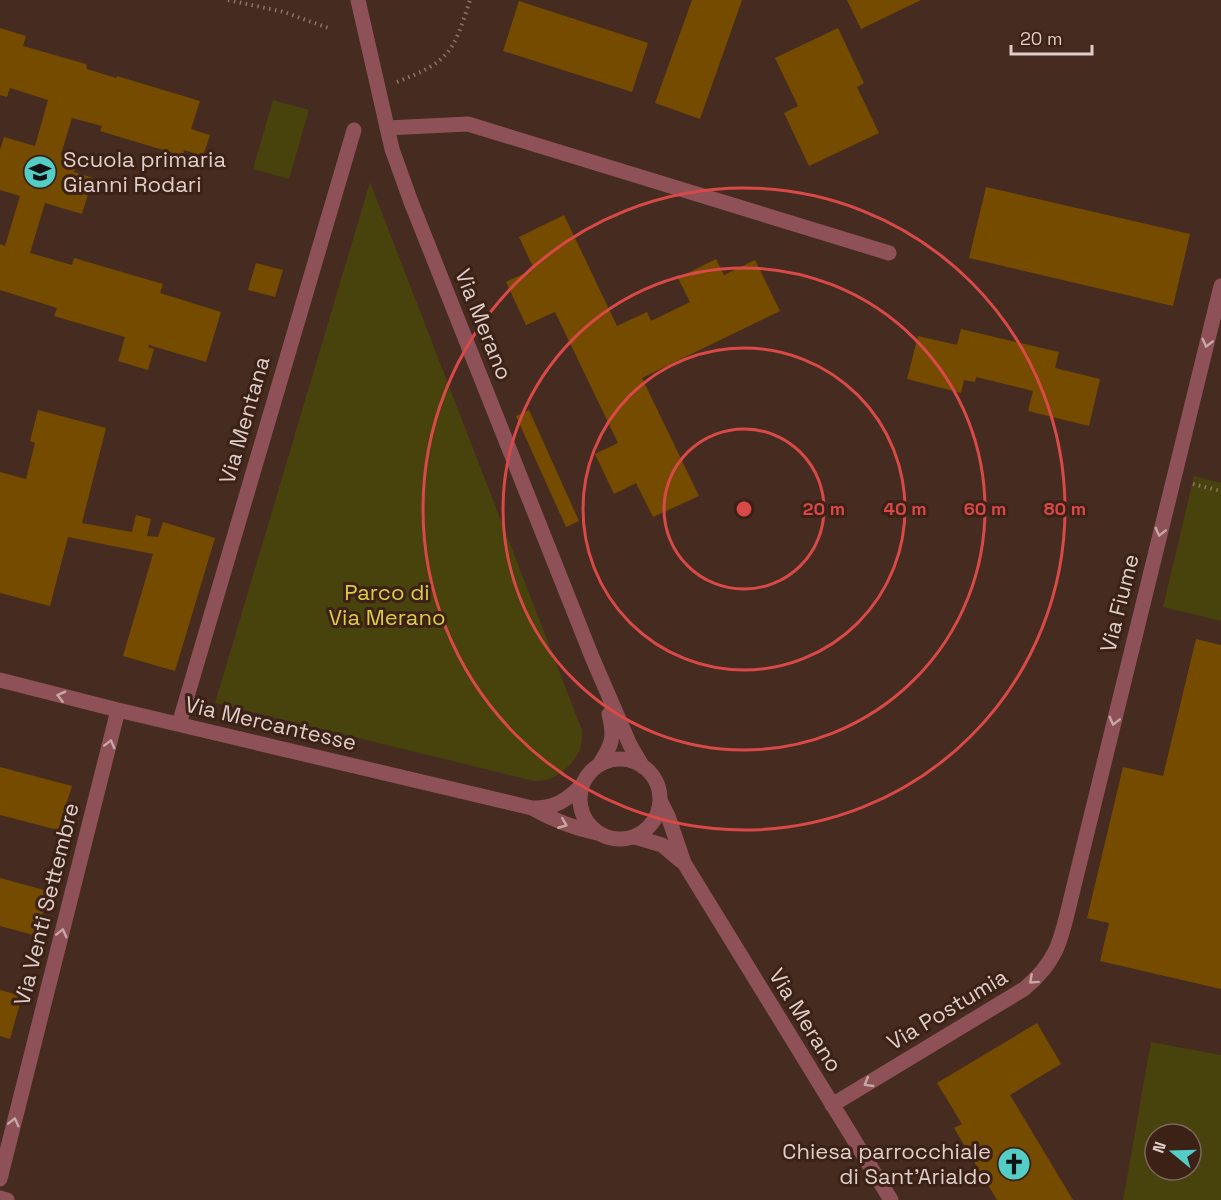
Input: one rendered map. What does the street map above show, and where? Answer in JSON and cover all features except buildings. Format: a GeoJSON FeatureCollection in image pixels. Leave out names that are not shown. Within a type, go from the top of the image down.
{"type":"FeatureCollection","features":[{"type":"Feature","properties":{"kind":"street","name":"Via Merano"},"geometry":{"type":"LineString","coordinates":[[358,0],[392,149],[592,657]]}},
{"type":"Feature","properties":{"kind":"street"},"geometry":{"type":"LineString","coordinates":[[387,128],[468,124],[889,253]]}},
{"type":"Feature","properties":{"kind":"street","name":"Via Mentana"},"geometry":{"type":"LineString","coordinates":[[178,724],[354,130]]}},
{"type":"Feature","properties":{"kind":"street","name":"Via Fiume"},"geometry":{"type":"LineString","coordinates":[[1063,931],[1221,286]]}},
{"type":"Feature","properties":{"kind":"street"},"geometry":{"type":"LineString","coordinates":[[592,657],[613,729],[613,740],[599,765],[582,785],[581,812],[587,824],[597,833],[622,840],[635,837],[646,830],[655,820],[660,800]]}},
{"type":"Feature","properties":{"kind":"street"},"geometry":{"type":"LineString","coordinates":[[592,657],[630,745],[643,767],[656,781],[660,800],[684,863]]}},
{"type":"Feature","properties":{"kind":"street","name":"Via Mercantesse"},"geometry":{"type":"LineString","coordinates":[[0,680],[532,808],[561,823],[597,833]]}},
{"type":"Feature","properties":{"kind":"street","name":"Via Venti Settembre"},"geometry":{"type":"LineString","coordinates":[[0,1179],[118,710]]}},
{"type":"Feature","properties":{"kind":"street"},"geometry":{"type":"LineString","coordinates":[[599,765],[611,760],[624,759],[643,767]]}},
{"type":"Feature","properties":{"kind":"street","name":"Via Mercantesse"},"geometry":{"type":"LineString","coordinates":[[532,808],[554,806],[566,800],[582,785]]}},
{"type":"Feature","properties":{"kind":"street"},"geometry":{"type":"LineString","coordinates":[[635,837],[662,845],[684,863]]}},
{"type":"Feature","properties":{"kind":"street","name":"Via Merano"},"geometry":{"type":"LineString","coordinates":[[684,863],[891,1200]]}},
{"type":"Feature","properties":{"kind":"street","name":"Via Postumia"},"geometry":{"type":"LineString","coordinates":[[832,1105],[1024,989],[1046,969],[1056,952],[1063,931]]}},
{"type":"Feature","properties":{"kind":"street"},"geometry":{"type":"LineString","coordinates":[[0,1198],[7,1200]]}},
{"type":"Feature","properties":{"kind":"path"},"geometry":{"type":"LineString","coordinates":[[228,0],[285,12],[331,29]]}},
{"type":"Feature","properties":{"kind":"path"},"geometry":{"type":"LineString","coordinates":[[397,82],[434,66],[448,54],[462,27],[470,0]]}},
{"type":"Feature","properties":{"kind":"path"},"geometry":{"type":"LineString","coordinates":[[1173,480],[1221,491]]}},
{"type":"Feature","properties":{"kind":"green space"},"geometry":{"type":"Polygon","coordinates":[[[273,100],[309,110],[289,179],[253,169],[273,100]]]}},
{"type":"Feature","properties":{"kind":"green space","name":"Parco di Via Merano"},"geometry":{"type":"Polygon","coordinates":[[[370,182],[582,730],[581,745],[577,756],[562,772],[548,779],[534,781],[215,703],[370,182]]]}},
{"type":"Feature","properties":{"kind":"green space"},"geometry":{"type":"Polygon","coordinates":[[[1194,476],[1221,483],[1221,621],[1163,607],[1194,476]]]}},
{"type":"Feature","properties":{"kind":"green space"},"geometry":{"type":"Polygon","coordinates":[[[1151,1042],[1221,1055],[1221,1200],[1123,1200],[1151,1042]]]}},
{"type":"Feature","properties":{"kind":"place","name":"Scuola primaria Gianni Rodari"},"geometry":{"type":"Point","coordinates":[40,172]}},
{"type":"Feature","properties":{"kind":"place","name":"Chiesa parrocchiale di Sant'Arialdo"},"geometry":{"type":"Point","coordinates":[1014,1164]}}]}
